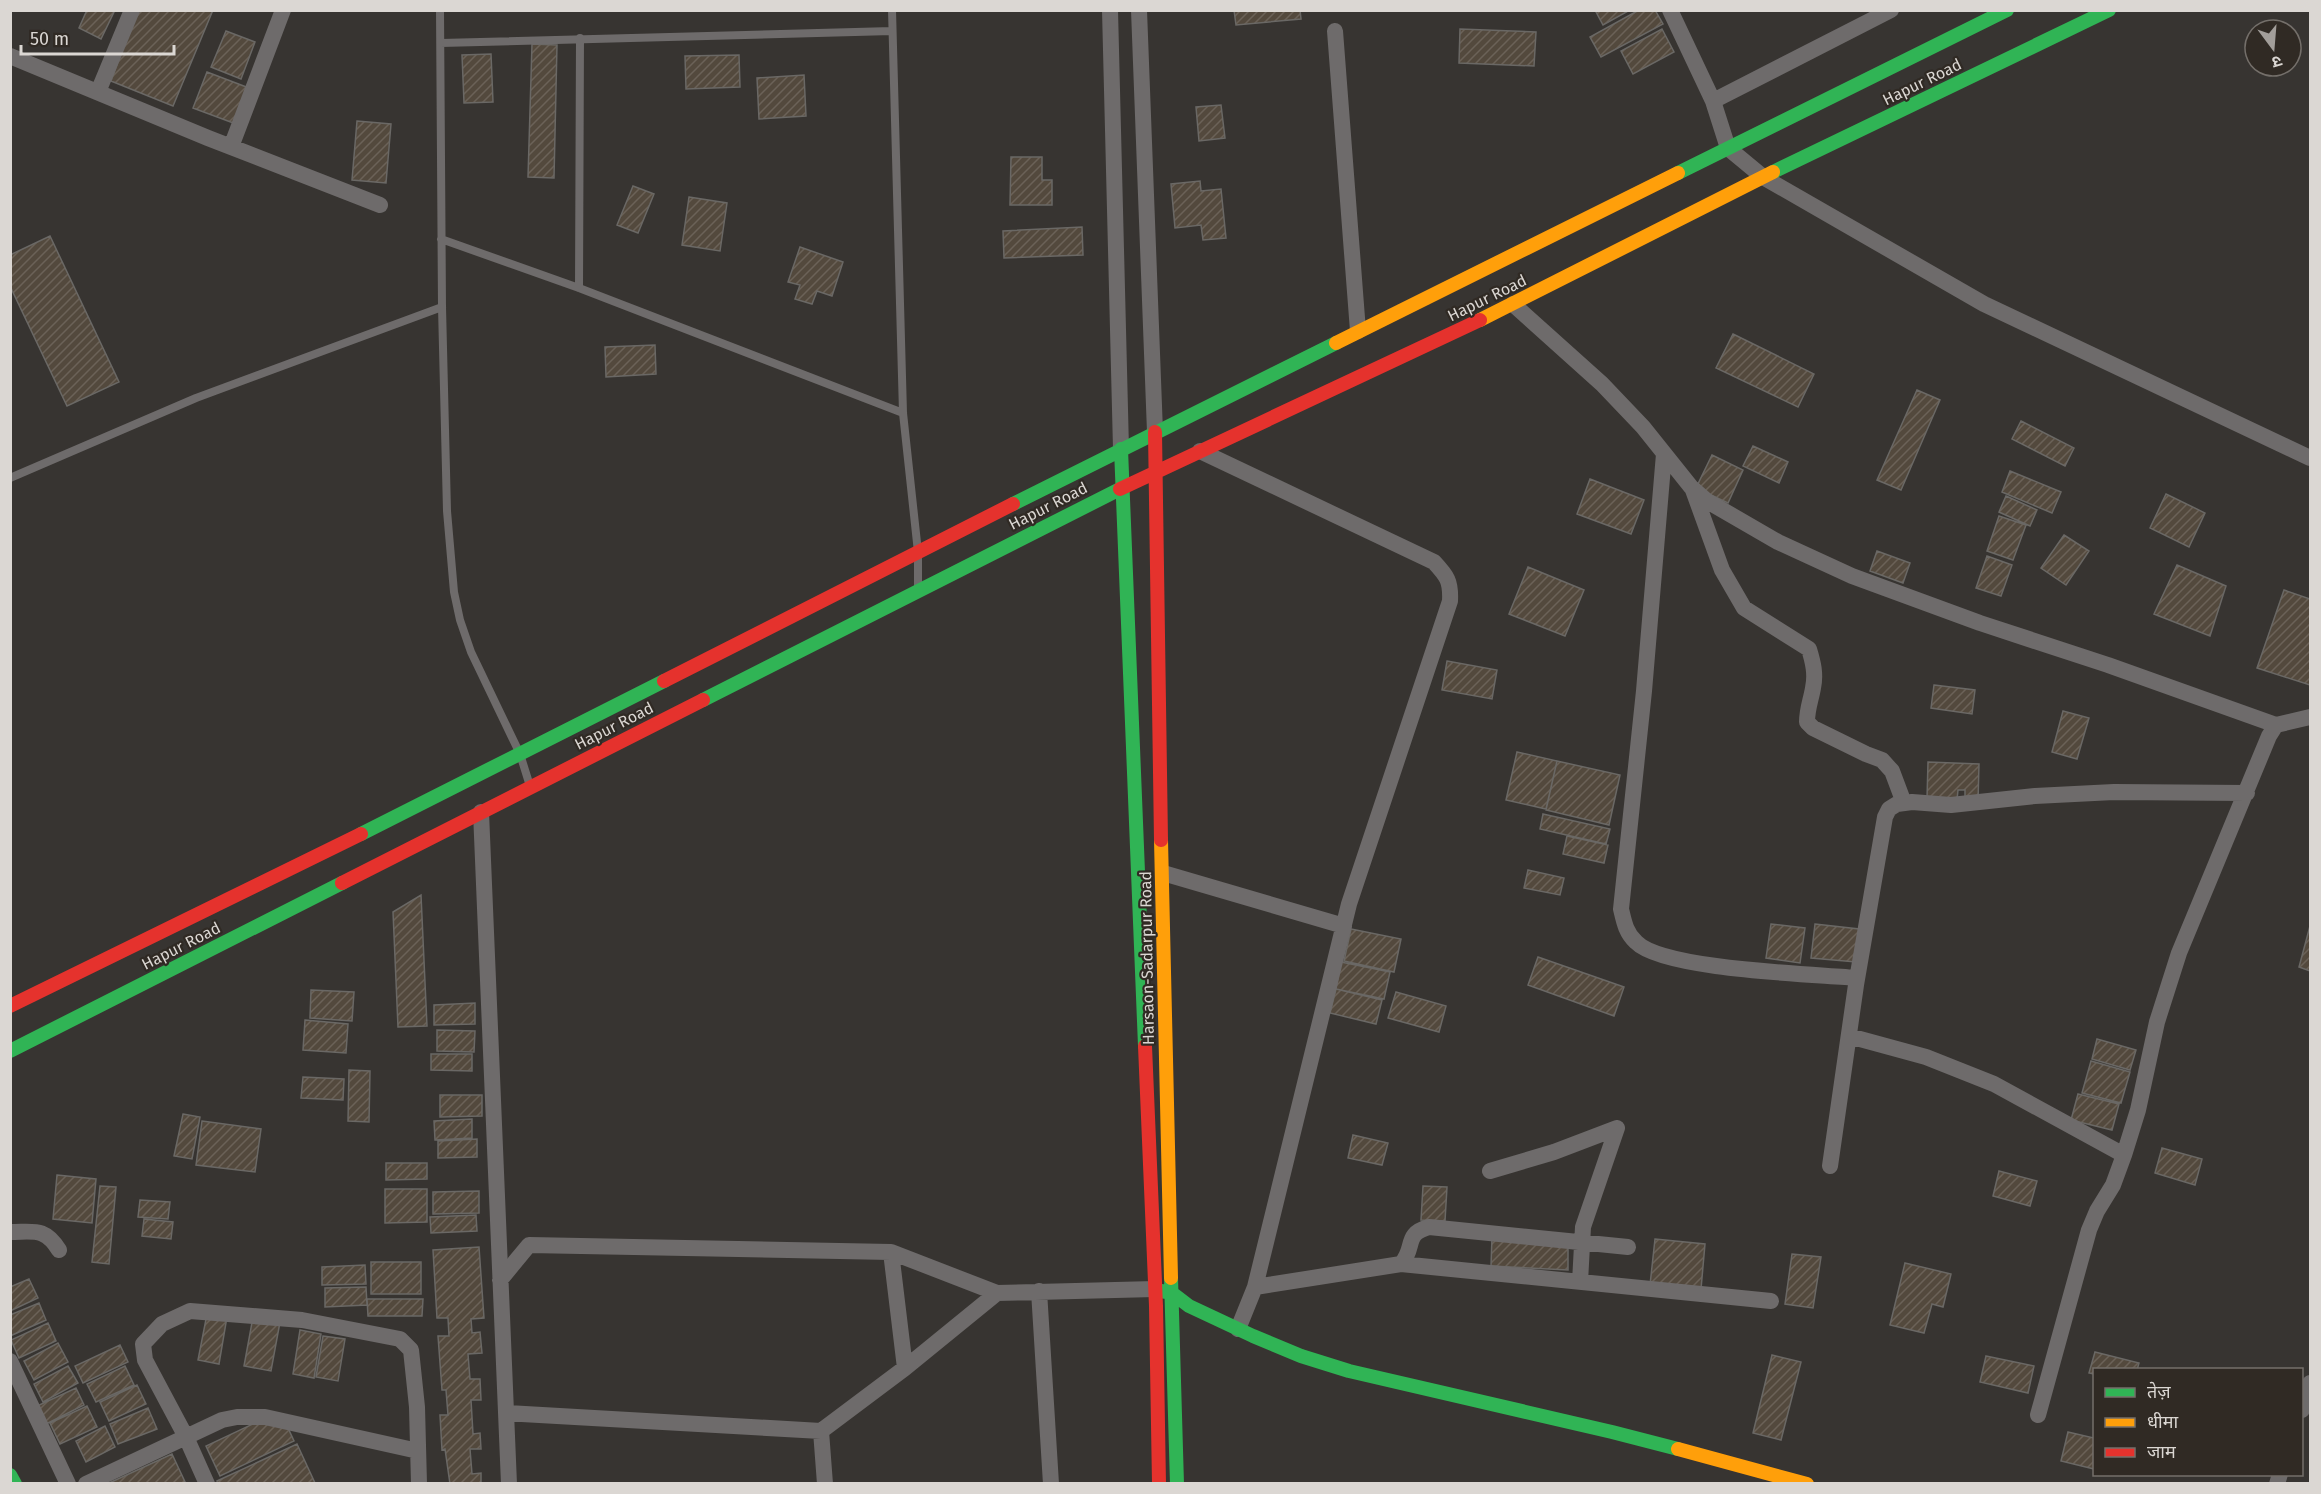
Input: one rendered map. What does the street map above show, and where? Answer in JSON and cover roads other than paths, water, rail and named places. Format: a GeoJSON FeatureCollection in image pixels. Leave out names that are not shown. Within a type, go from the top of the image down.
{"type":"FeatureCollection","features":[{"type":"Feature","properties":{"kind":"main road","name":"Hapur Road"},"geometry":{"type":"LineString","coordinates":[[10,1006],[520,754],[1155,432],[2007,10]]}},
{"type":"Feature","properties":{"kind":"main road","name":"Hapur Road"},"geometry":{"type":"LineString","coordinates":[[10,1051],[1122,488],[1513,304],[1763,177],[2109,10]]}},
{"type":"Feature","properties":{"kind":"main road","name":"Harsaon-Sadarpur Road"},"geometry":{"type":"LineString","coordinates":[[1155,432],[1162,873],[1177,1484]]}},
{"type":"Feature","properties":{"kind":"main road","name":"Harsaon-Sadarpur Road"},"geometry":{"type":"LineString","coordinates":[[1121,449],[1155,1289],[1159,1484]]}},
{"type":"Feature","properties":{"kind":"main road"},"geometry":{"type":"LineString","coordinates":[[1155,1289],[1172,1293],[1189,1306],[1301,1356],[1349,1371],[1612,1432],[1807,1484]]}},
{"type":"Feature","properties":{"kind":"main road"},"geometry":{"type":"LineString","coordinates":[[10,1475],[15,1484]]}},
{"type":"Feature","properties":{"kind":"street"},"geometry":{"type":"LineString","coordinates":[[98,92],[132,10]]}},
{"type":"Feature","properties":{"kind":"street"},"geometry":{"type":"LineString","coordinates":[[231,147],[283,10]]}},
{"type":"Feature","properties":{"kind":"street"},"geometry":{"type":"LineString","coordinates":[[1110,10],[1121,449]]}},
{"type":"Feature","properties":{"kind":"street"},"geometry":{"type":"LineString","coordinates":[[1139,10],[1155,432]]}},
{"type":"Feature","properties":{"kind":"street"},"geometry":{"type":"LineString","coordinates":[[1670,10],[1713,101],[1728,148],[1763,177],[1984,304],[2310,458]]}},
{"type":"Feature","properties":{"kind":"street"},"geometry":{"type":"LineString","coordinates":[[1713,101],[1891,10]]}},
{"type":"Feature","properties":{"kind":"street"},"geometry":{"type":"LineString","coordinates":[[1335,31],[1358,331]]}},
{"type":"Feature","properties":{"kind":"street"},"geometry":{"type":"LineString","coordinates":[[10,56],[231,147],[380,205]]}},
{"type":"Feature","properties":{"kind":"street"},"geometry":{"type":"LineString","coordinates":[[1513,304],[1602,384],[1644,428],[1691,487],[1707,501],[1740,522],[1852,576],[1980,623],[2108,665],[2276,725],[2310,717]]}},
{"type":"Feature","properties":{"kind":"street"},"geometry":{"type":"LineString","coordinates":[[1200,451],[1434,562],[1451,585],[1450,601],[1344,926],[1255,1287],[1238,1329]]}},
{"type":"Feature","properties":{"kind":"street"},"geometry":{"type":"LineString","coordinates":[[1664,454],[1644,691],[1621,909],[1626,929],[1636,943],[1666,957],[1712,966],[1857,978]]}},
{"type":"Feature","properties":{"kind":"street"},"geometry":{"type":"LineString","coordinates":[[1691,487],[1722,570],[1744,608],[1809,648],[1815,674],[1807,722],[1813,728],[1882,760],[1892,771],[1904,803]]}},
{"type":"Feature","properties":{"kind":"street"},"geometry":{"type":"LineString","coordinates":[[2038,1414],[2089,1230],[2097,1211],[2113,1185],[2138,1110],[2164,996],[2212,872],[2269,736],[2276,725]]}},
{"type":"Feature","properties":{"kind":"street"},"geometry":{"type":"LineString","coordinates":[[1830,1167],[1857,978],[1885,817],[1889,809],[1904,803],[1951,805],[2035,796],[2114,792],[2247,793]]}},
{"type":"Feature","properties":{"kind":"street"},"geometry":{"type":"LineString","coordinates":[[481,812],[509,1484]]}},
{"type":"Feature","properties":{"kind":"street"},"geometry":{"type":"LineString","coordinates":[[1162,873],[1344,926]]}},
{"type":"Feature","properties":{"kind":"street"},"geometry":{"type":"LineString","coordinates":[[1848,1036],[1926,1057],[1994,1084],[2124,1155]]}},
{"type":"Feature","properties":{"kind":"street"},"geometry":{"type":"LineString","coordinates":[[1490,1171],[1554,1152],[1617,1128],[1582,1227],[1580,1282]]}},
{"type":"Feature","properties":{"kind":"street"},"geometry":{"type":"LineString","coordinates":[[1401,1264],[1406,1258],[1417,1230],[1430,1227],[1628,1248]]}},
{"type":"Feature","properties":{"kind":"street"},"geometry":{"type":"LineString","coordinates":[[10,1232],[45,1234],[51,1237],[58,1250]]}},
{"type":"Feature","properties":{"kind":"street"},"geometry":{"type":"LineString","coordinates":[[500,1280],[529,1245],[891,1252],[997,1293],[1155,1289]]}},
{"type":"Feature","properties":{"kind":"street"},"geometry":{"type":"LineString","coordinates":[[891,1252],[905,1368]]}},
{"type":"Feature","properties":{"kind":"street"},"geometry":{"type":"LineString","coordinates":[[1255,1287],[1401,1264],[1771,1301]]}},
{"type":"Feature","properties":{"kind":"street"},"geometry":{"type":"LineString","coordinates":[[1039,1291],[1051,1484]]}},
{"type":"Feature","properties":{"kind":"street"},"geometry":{"type":"LineString","coordinates":[[506,1413],[821,1431],[905,1368],[997,1293]]}},
{"type":"Feature","properties":{"kind":"street"},"geometry":{"type":"LineString","coordinates":[[207,1484],[186,1437],[145,1360],[143,1344],[162,1324],[190,1311],[302,1320],[400,1339],[411,1350],[417,1407],[419,1484]]}},
{"type":"Feature","properties":{"kind":"street"},"geometry":{"type":"LineString","coordinates":[[10,1361],[68,1484]]}},
{"type":"Feature","properties":{"kind":"street"},"geometry":{"type":"LineString","coordinates":[[2303,1404],[2310,1383]]}},
{"type":"Feature","properties":{"kind":"street"},"geometry":{"type":"LineString","coordinates":[[86,1484],[222,1420],[237,1417],[265,1416],[418,1451]]}},
{"type":"Feature","properties":{"kind":"street"},"geometry":{"type":"LineString","coordinates":[[821,1431],[825,1484]]}},
{"type":"Feature","properties":{"kind":"lane"},"geometry":{"type":"LineString","coordinates":[[440,10],[442,307],[447,511],[454,592],[460,620],[471,652],[520,754],[530,787]]}},
{"type":"Feature","properties":{"kind":"lane"},"geometry":{"type":"LineString","coordinates":[[892,10],[903,413],[918,552],[918,590]]}},
{"type":"Feature","properties":{"kind":"lane"},"geometry":{"type":"LineString","coordinates":[[441,43],[892,31]]}},
{"type":"Feature","properties":{"kind":"lane"},"geometry":{"type":"LineString","coordinates":[[579,288],[580,38]]}},
{"type":"Feature","properties":{"kind":"lane"},"geometry":{"type":"LineString","coordinates":[[441,239],[579,288],[903,413]]}},
{"type":"Feature","properties":{"kind":"lane"},"geometry":{"type":"LineString","coordinates":[[10,478],[196,398],[442,307]]}}]}
